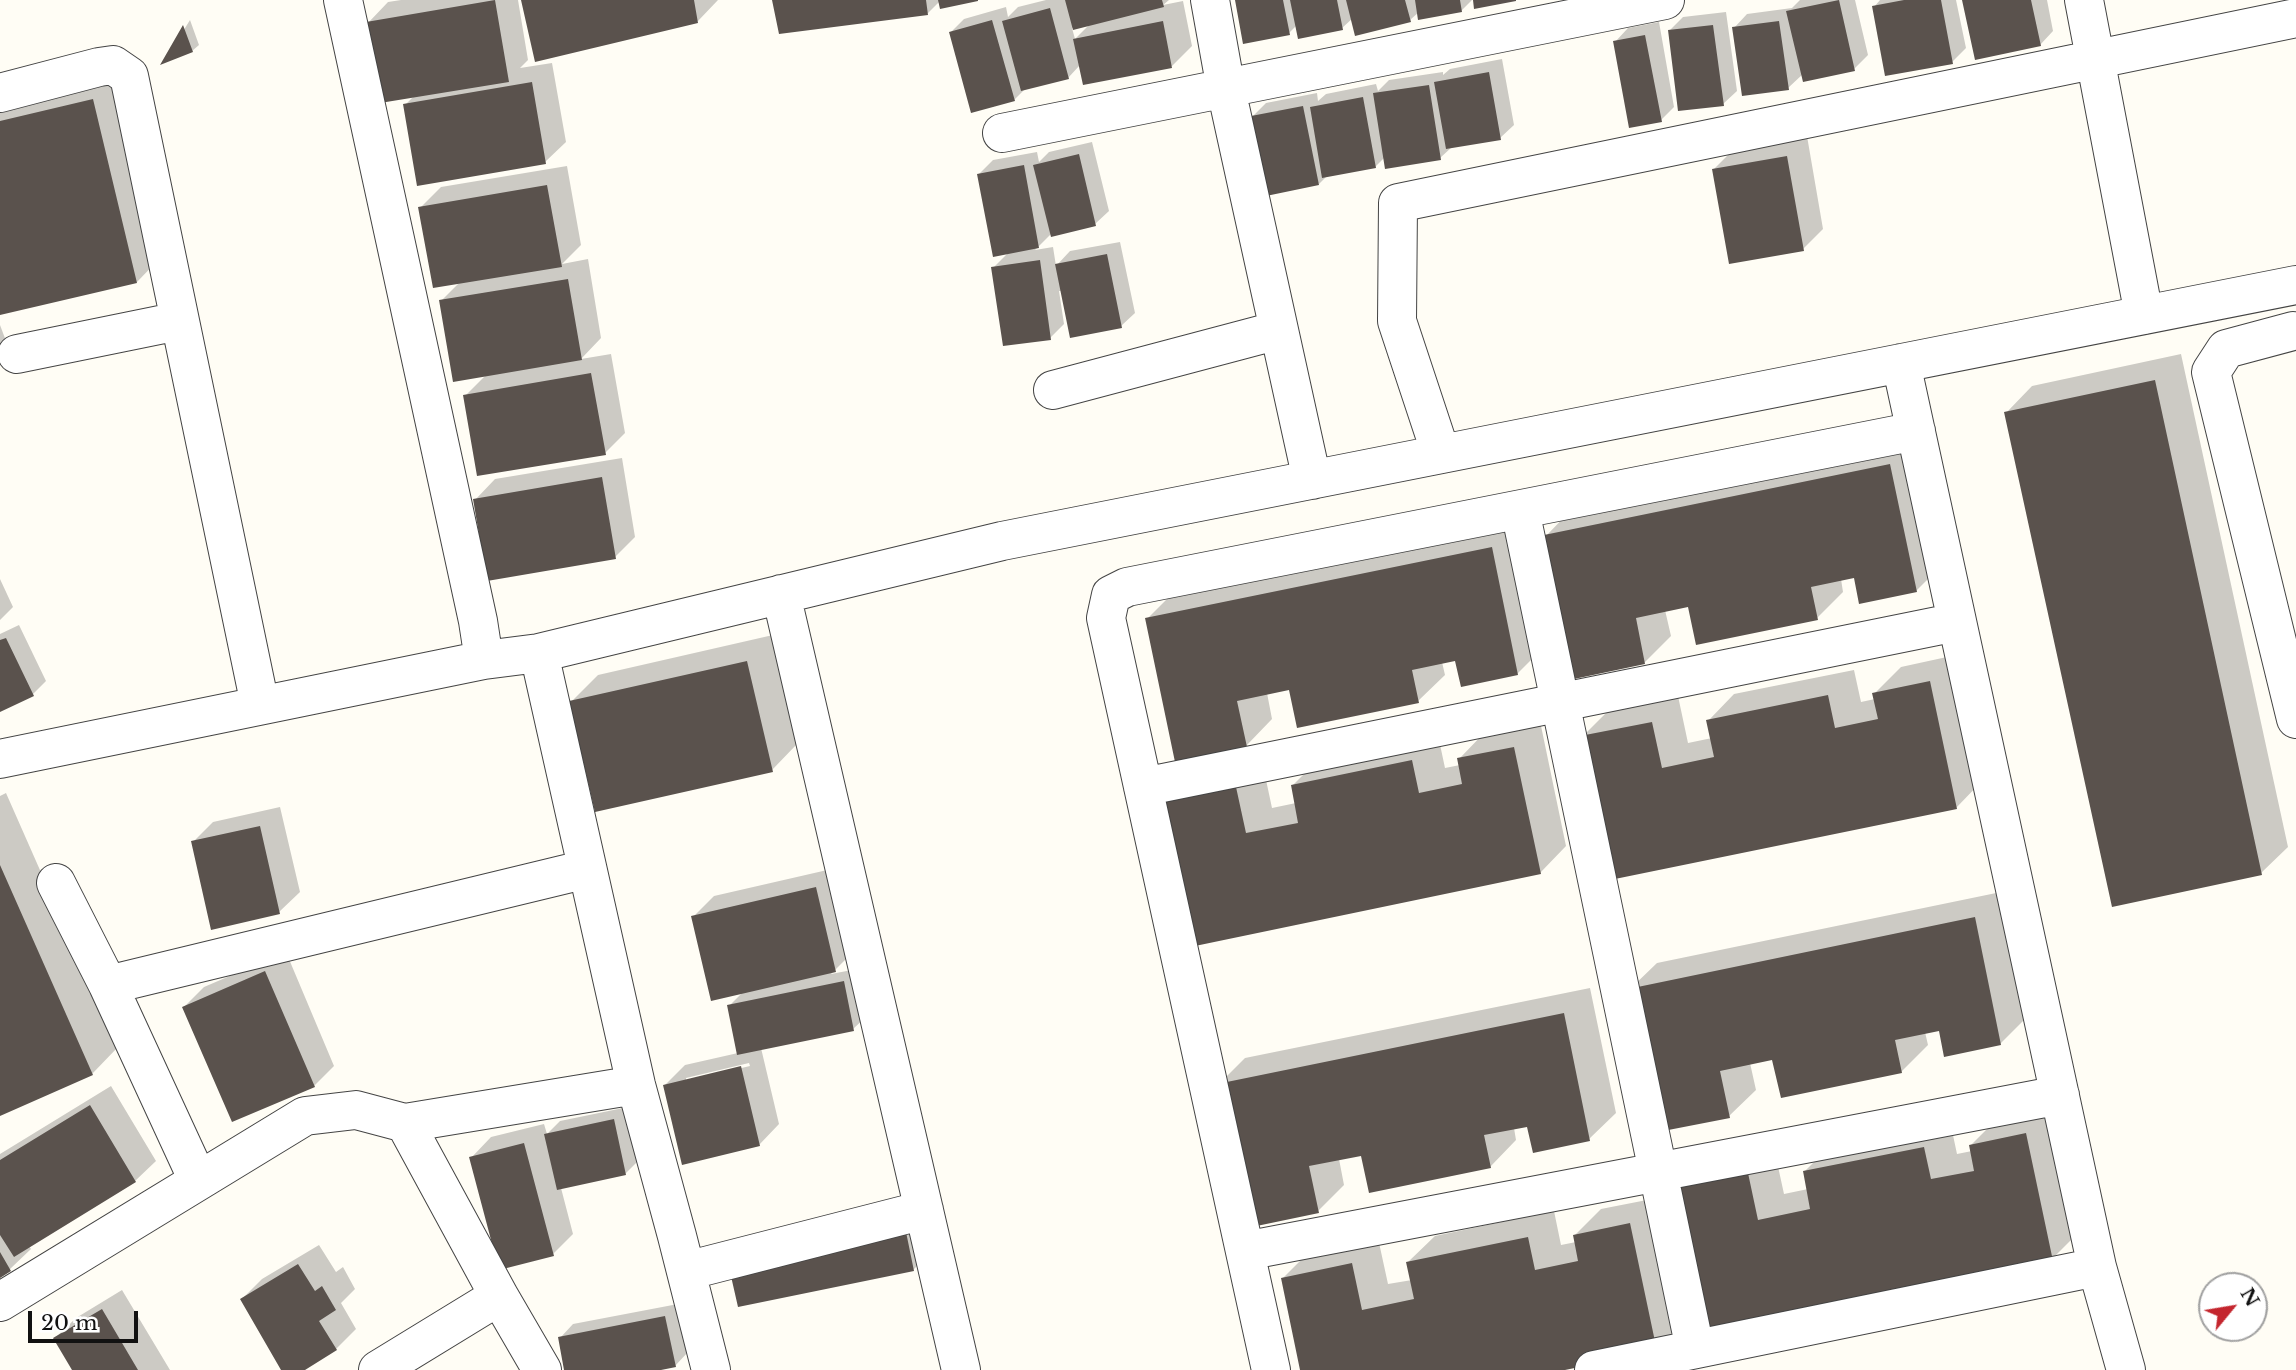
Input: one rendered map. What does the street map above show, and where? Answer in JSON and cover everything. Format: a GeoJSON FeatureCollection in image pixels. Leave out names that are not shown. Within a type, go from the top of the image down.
{"type":"FeatureCollection","features":[{"type":"Feature","properties":{"kind":"street"},"geometry":{"type":"LineString","coordinates":[[343,0],[475,607],[484,660]]}},
{"type":"Feature","properties":{"kind":"street"},"geometry":{"type":"LineString","coordinates":[[1210,0],[1226,89],[1312,480]]}},
{"type":"Feature","properties":{"kind":"street"},"geometry":{"type":"LineString","coordinates":[[1002,133],[1665,0]]}},
{"type":"Feature","properties":{"kind":"street"},"geometry":{"type":"LineString","coordinates":[[2084,0],[2144,315]]}},
{"type":"Feature","properties":{"kind":"street"},"geometry":{"type":"LineString","coordinates":[[1441,454],[1397,321],[1398,203],[2296,18]]}},
{"type":"Feature","properties":{"kind":"street"},"geometry":{"type":"LineString","coordinates":[[0,93],[113,65],[129,76],[260,705]]}},
{"type":"Feature","properties":{"kind":"street"},"geometry":{"type":"LineString","coordinates":[[0,760],[484,660],[539,653],[1002,541],[2290,287],[2295,337],[2226,349],[2211,372],[2296,719]]}},
{"type":"Feature","properties":{"kind":"street"},"geometry":{"type":"LineString","coordinates":[[17,354],[179,321]]}},
{"type":"Feature","properties":{"kind":"street"},"geometry":{"type":"LineString","coordinates":[[1053,390],[1279,330]]}},
{"type":"Feature","properties":{"kind":"street"},"geometry":{"type":"LineString","coordinates":[[1901,363],[2097,1267],[2126,1370]]}},
{"type":"Feature","properties":{"kind":"street"},"geometry":{"type":"LineString","coordinates":[[1271,1370],[1106,618],[1111,595],[1127,587],[1916,431]]}},
{"type":"Feature","properties":{"kind":"street"},"geometry":{"type":"LineString","coordinates":[[1520,510],[1695,1349]]}},
{"type":"Feature","properties":{"kind":"street"},"geometry":{"type":"LineString","coordinates":[[781,594],[961,1370]]}},
{"type":"Feature","properties":{"kind":"street"},"geometry":{"type":"LineString","coordinates":[[1143,787],[1957,622]]}},
{"type":"Feature","properties":{"kind":"street"},"geometry":{"type":"LineString","coordinates":[[539,653],[636,1085],[711,1370]]}},
{"type":"Feature","properties":{"kind":"street"},"geometry":{"type":"LineString","coordinates":[[108,985],[587,869]]}},
{"type":"Feature","properties":{"kind":"street"},"geometry":{"type":"LineString","coordinates":[[56,883],[108,985],[198,1180]]}},
{"type":"Feature","properties":{"kind":"street"},"geometry":{"type":"LineString","coordinates":[[0,1302],[305,1116],[356,1110],[405,1123],[636,1085]]}},
{"type":"Feature","properties":{"kind":"street"},"geometry":{"type":"LineString","coordinates":[[1245,1251],[2060,1095]]}},
{"type":"Feature","properties":{"kind":"street"},"geometry":{"type":"LineString","coordinates":[[405,1123],[542,1370]]}},
{"type":"Feature","properties":{"kind":"street"},"geometry":{"type":"LineString","coordinates":[[686,1271],[924,1210]]}},
{"type":"Feature","properties":{"kind":"street"},"geometry":{"type":"LineString","coordinates":[[1594,1370],[2097,1267]]}},
{"type":"Feature","properties":{"kind":"street"},"geometry":{"type":"LineString","coordinates":[[378,1370],[499,1296]]}},
{"type":"Feature","properties":{"kind":"building"},"geometry":{"type":"Polygon","coordinates":[[[495,0],[509,82],[380,103],[366,22],[495,0]]]}},
{"type":"Feature","properties":{"kind":"building"},"geometry":{"type":"Polygon","coordinates":[[[521,0],[694,0],[698,23],[535,62],[521,0]]]}},
{"type":"Feature","properties":{"kind":"building"},"geometry":{"type":"Polygon","coordinates":[[[772,0],[926,0],[928,15],[779,34],[772,0]]]}},
{"type":"Feature","properties":{"kind":"building"},"geometry":{"type":"Polygon","coordinates":[[[938,0],[978,0],[978,1],[940,9],[938,0]]]}},
{"type":"Feature","properties":{"kind":"building"},"geometry":{"type":"Polygon","coordinates":[[[1065,0],[1162,0],[1164,7],[1073,30],[1065,0]]]}},
{"type":"Feature","properties":{"kind":"building"},"geometry":{"type":"Polygon","coordinates":[[[1235,0],[1283,0],[1290,35],[1243,44],[1235,0]]]}},
{"type":"Feature","properties":{"kind":"building"},"geometry":{"type":"Polygon","coordinates":[[[1290,0],[1337,0],[1343,30],[1298,39],[1290,0]]]}},
{"type":"Feature","properties":{"kind":"building"},"geometry":{"type":"Polygon","coordinates":[[[1346,0],[1405,0],[1411,22],[1355,36],[1346,0]]]}},
{"type":"Feature","properties":{"kind":"building"},"geometry":{"type":"Polygon","coordinates":[[[1415,0],[1460,0],[1462,12],[1418,20],[1415,0]]]}},
{"type":"Feature","properties":{"kind":"building"},"geometry":{"type":"Polygon","coordinates":[[[1473,0],[1516,0],[1516,1],[1474,9],[1473,0]]]}},
{"type":"Feature","properties":{"kind":"building"},"geometry":{"type":"Polygon","coordinates":[[[1839,0],[1855,71],[1803,82],[1786,11],[1839,0]]]}},
{"type":"Feature","properties":{"kind":"building"},"geometry":{"type":"Polygon","coordinates":[[[1904,0],[1941,0],[1953,64],[1885,76],[1872,6],[1904,0]]]}},
{"type":"Feature","properties":{"kind":"building"},"geometry":{"type":"Polygon","coordinates":[[[1962,0],[2031,0],[2041,46],[1975,60],[1962,0]]]}},
{"type":"Feature","properties":{"kind":"building"},"geometry":{"type":"Polygon","coordinates":[[[1050,8],[1069,79],[1021,91],[1002,21],[1050,8]]]}},
{"type":"Feature","properties":{"kind":"building"},"geometry":{"type":"Polygon","coordinates":[[[992,20],[1015,101],[971,113],[949,32],[992,20]]]}},
{"type":"Feature","properties":{"kind":"building"},"geometry":{"type":"Polygon","coordinates":[[[1163,21],[1172,68],[1083,85],[1073,39],[1163,21]]]}},
{"type":"Feature","properties":{"kind":"building"},"geometry":{"type":"Polygon","coordinates":[[[1779,21],[1789,90],[1742,96],[1732,27],[1779,21]]]}},
{"type":"Feature","properties":{"kind":"building"},"geometry":{"type":"Polygon","coordinates":[[[183,25],[193,52],[160,65],[183,25]]]}},
{"type":"Feature","properties":{"kind":"building"},"geometry":{"type":"Polygon","coordinates":[[[1713,25],[1724,106],[1678,111],[1668,30],[1713,25]]]}},
{"type":"Feature","properties":{"kind":"building"},"geometry":{"type":"Polygon","coordinates":[[[1645,35],[1662,122],[1629,128],[1613,41],[1645,35]]]}},
{"type":"Feature","properties":{"kind":"building"},"geometry":{"type":"Polygon","coordinates":[[[1489,72],[1501,140],[1446,149],[1434,82],[1489,72]]]}},
{"type":"Feature","properties":{"kind":"building"},"geometry":{"type":"Polygon","coordinates":[[[532,82],[546,164],[417,186],[403,104],[532,82]]]}},
{"type":"Feature","properties":{"kind":"building"},"geometry":{"type":"Polygon","coordinates":[[[1429,85],[1441,160],[1385,169],[1373,93],[1429,85]]]}},
{"type":"Feature","properties":{"kind":"building"},"geometry":{"type":"Polygon","coordinates":[[[1363,97],[1376,168],[1322,178],[1310,107],[1363,97]]]}},
{"type":"Feature","properties":{"kind":"building"},"geometry":{"type":"Polygon","coordinates":[[[93,99],[137,283],[0,315],[0,121],[93,99]]]}},
{"type":"Feature","properties":{"kind":"building"},"geometry":{"type":"Polygon","coordinates":[[[1303,106],[1319,185],[1266,196],[1251,116],[1303,106]]]}},
{"type":"Feature","properties":{"kind":"building"},"geometry":{"type":"Polygon","coordinates":[[[1079,154],[1096,226],[1051,237],[1033,165],[1079,154]]]}},
{"type":"Feature","properties":{"kind":"building"},"geometry":{"type":"Polygon","coordinates":[[[1787,156],[1804,251],[1729,264],[1712,169],[1787,156]]]}},
{"type":"Feature","properties":{"kind":"building"},"geometry":{"type":"Polygon","coordinates":[[[1024,165],[1039,248],[993,257],[977,174],[1024,165]]]}},
{"type":"Feature","properties":{"kind":"building"},"geometry":{"type":"Polygon","coordinates":[[[547,185],[562,267],[433,288],[418,207],[547,185]]]}},
{"type":"Feature","properties":{"kind":"building"},"geometry":{"type":"Polygon","coordinates":[[[1107,254],[1122,328],[1070,338],[1055,264],[1107,254]]]}},
{"type":"Feature","properties":{"kind":"building"},"geometry":{"type":"Polygon","coordinates":[[[1040,260],[1051,340],[1003,346],[991,267],[1040,260]]]}},
{"type":"Feature","properties":{"kind":"building"},"geometry":{"type":"Polygon","coordinates":[[[568,279],[582,360],[453,382],[439,300],[568,279]]]}},
{"type":"Feature","properties":{"kind":"building"},"geometry":{"type":"Polygon","coordinates":[[[591,373],[606,455],[477,476],[463,395],[591,373]]]}},
{"type":"Feature","properties":{"kind":"building"},"geometry":{"type":"Polygon","coordinates":[[[2155,380],[2262,875],[2112,907],[2004,412],[2155,380]]]}},
{"type":"Feature","properties":{"kind":"building"},"geometry":{"type":"Polygon","coordinates":[[[1890,464],[1917,592],[1859,604],[1854,578],[1811,587],[1818,620],[1696,645],[1688,607],[1636,618],[1645,664],[1574,679],[1544,535],[1890,464]]]}},
{"type":"Feature","properties":{"kind":"building"},"geometry":{"type":"Polygon","coordinates":[[[602,477],[616,559],[487,581],[473,499],[602,477]]]}},
{"type":"Feature","properties":{"kind":"building"},"geometry":{"type":"Polygon","coordinates":[[[1492,547],[1518,675],[1461,687],[1455,661],[1412,670],[1419,703],[1297,728],[1289,690],[1237,701],[1247,747],[1175,762],[1145,618],[1492,547]]]}},
{"type":"Feature","properties":{"kind":"building"},"geometry":{"type":"Polygon","coordinates":[[[6,638],[34,696],[0,712],[0,640],[6,638]]]}},
{"type":"Feature","properties":{"kind":"building"},"geometry":{"type":"Polygon","coordinates":[[[747,661],[773,772],[595,812],[569,701],[747,661]]]}},
{"type":"Feature","properties":{"kind":"building"},"geometry":{"type":"Polygon","coordinates":[[[1930,681],[1957,809],[1610,880],[1580,736],[1652,722],[1662,768],[1714,757],[1706,720],[1828,695],[1835,728],[1878,719],[1872,693],[1930,681]]]}},
{"type":"Feature","properties":{"kind":"building"},"geometry":{"type":"Polygon","coordinates":[[[1514,747],[1541,874],[1195,946],[1164,802],[1236,787],[1246,833],[1298,823],[1291,785],[1412,760],[1419,793],[1462,784],[1457,758],[1514,747]]]}},
{"type":"Feature","properties":{"kind":"building"},"geometry":{"type":"Polygon","coordinates":[[[260,826],[280,914],[211,930],[191,841],[260,826]]]}},
{"type":"Feature","properties":{"kind":"building"},"geometry":{"type":"Polygon","coordinates":[[[0,865],[93,1075],[0,1116],[0,865]]]}},
{"type":"Feature","properties":{"kind":"building"},"geometry":{"type":"Polygon","coordinates":[[[816,887],[836,972],[711,1001],[691,916],[816,887]]]}},
{"type":"Feature","properties":{"kind":"building"},"geometry":{"type":"Polygon","coordinates":[[[1975,917],[2001,1045],[1944,1057],[1939,1031],[1895,1040],[1902,1073],[1781,1098],[1772,1060],[1720,1071],[1730,1118],[1658,1132],[1628,989],[1975,917]]]}},
{"type":"Feature","properties":{"kind":"building"},"geometry":{"type":"Polygon","coordinates":[[[265,971],[315,1087],[232,1122],[182,1007],[265,971]]]}},
{"type":"Feature","properties":{"kind":"building"},"geometry":{"type":"Polygon","coordinates":[[[844,981],[854,1031],[737,1055],[727,1005],[844,981]]]}},
{"type":"Feature","properties":{"kind":"building"},"geometry":{"type":"Polygon","coordinates":[[[1564,1013],[1590,1141],[1533,1153],[1527,1127],[1484,1135],[1491,1168],[1369,1193],[1361,1156],[1309,1166],[1319,1213],[1247,1228],[1217,1084],[1564,1013]]]}},
{"type":"Feature","properties":{"kind":"building"},"geometry":{"type":"Polygon","coordinates":[[[741,1066],[760,1146],[682,1165],[663,1085],[741,1066]]]}},
{"type":"Feature","properties":{"kind":"building"},"geometry":{"type":"Polygon","coordinates":[[[90,1105],[136,1182],[14,1257],[0,1235],[0,1160],[90,1105]]]}},
{"type":"Feature","properties":{"kind":"building"},"geometry":{"type":"Polygon","coordinates":[[[614,1119],[626,1175],[557,1190],[544,1134],[614,1119]]]}},
{"type":"Feature","properties":{"kind":"building"},"geometry":{"type":"Polygon","coordinates":[[[2026,1133],[2053,1261],[1707,1332],[1677,1188],[1748,1173],[1758,1220],[1810,1209],[1803,1171],[1924,1147],[1931,1179],[1974,1171],[1969,1145],[2026,1133]]]}},
{"type":"Feature","properties":{"kind":"building"},"geometry":{"type":"Polygon","coordinates":[[[524,1143],[554,1256],[499,1270],[469,1157],[524,1143]]]}},
{"type":"Feature","properties":{"kind":"building"},"geometry":{"type":"Polygon","coordinates":[[[1630,1223],[1657,1351],[1565,1370],[1300,1370],[1281,1278],[1352,1263],[1362,1310],[1414,1299],[1406,1262],[1528,1237],[1535,1270],[1578,1261],[1573,1235],[1630,1223]]]}},
{"type":"Feature","properties":{"kind":"building"},"geometry":{"type":"Polygon","coordinates":[[[905,1227],[914,1271],[738,1307],[728,1263],[905,1227]]]}},
{"type":"Feature","properties":{"kind":"building"},"geometry":{"type":"Polygon","coordinates":[[[0,1252],[11,1271],[0,1278],[0,1252]]]}},
{"type":"Feature","properties":{"kind":"building"},"geometry":{"type":"Polygon","coordinates":[[[298,1264],[315,1291],[322,1286],[336,1310],[319,1321],[337,1350],[305,1370],[281,1370],[240,1299],[298,1264]]]}},
{"type":"Feature","properties":{"kind":"building"},"geometry":{"type":"Polygon","coordinates":[[[102,1309],[138,1370],[72,1370],[53,1338],[102,1309]]]}},
{"type":"Feature","properties":{"kind":"building"},"geometry":{"type":"Polygon","coordinates":[[[665,1316],[676,1367],[661,1370],[564,1370],[558,1337],[665,1316]]]}}]}
